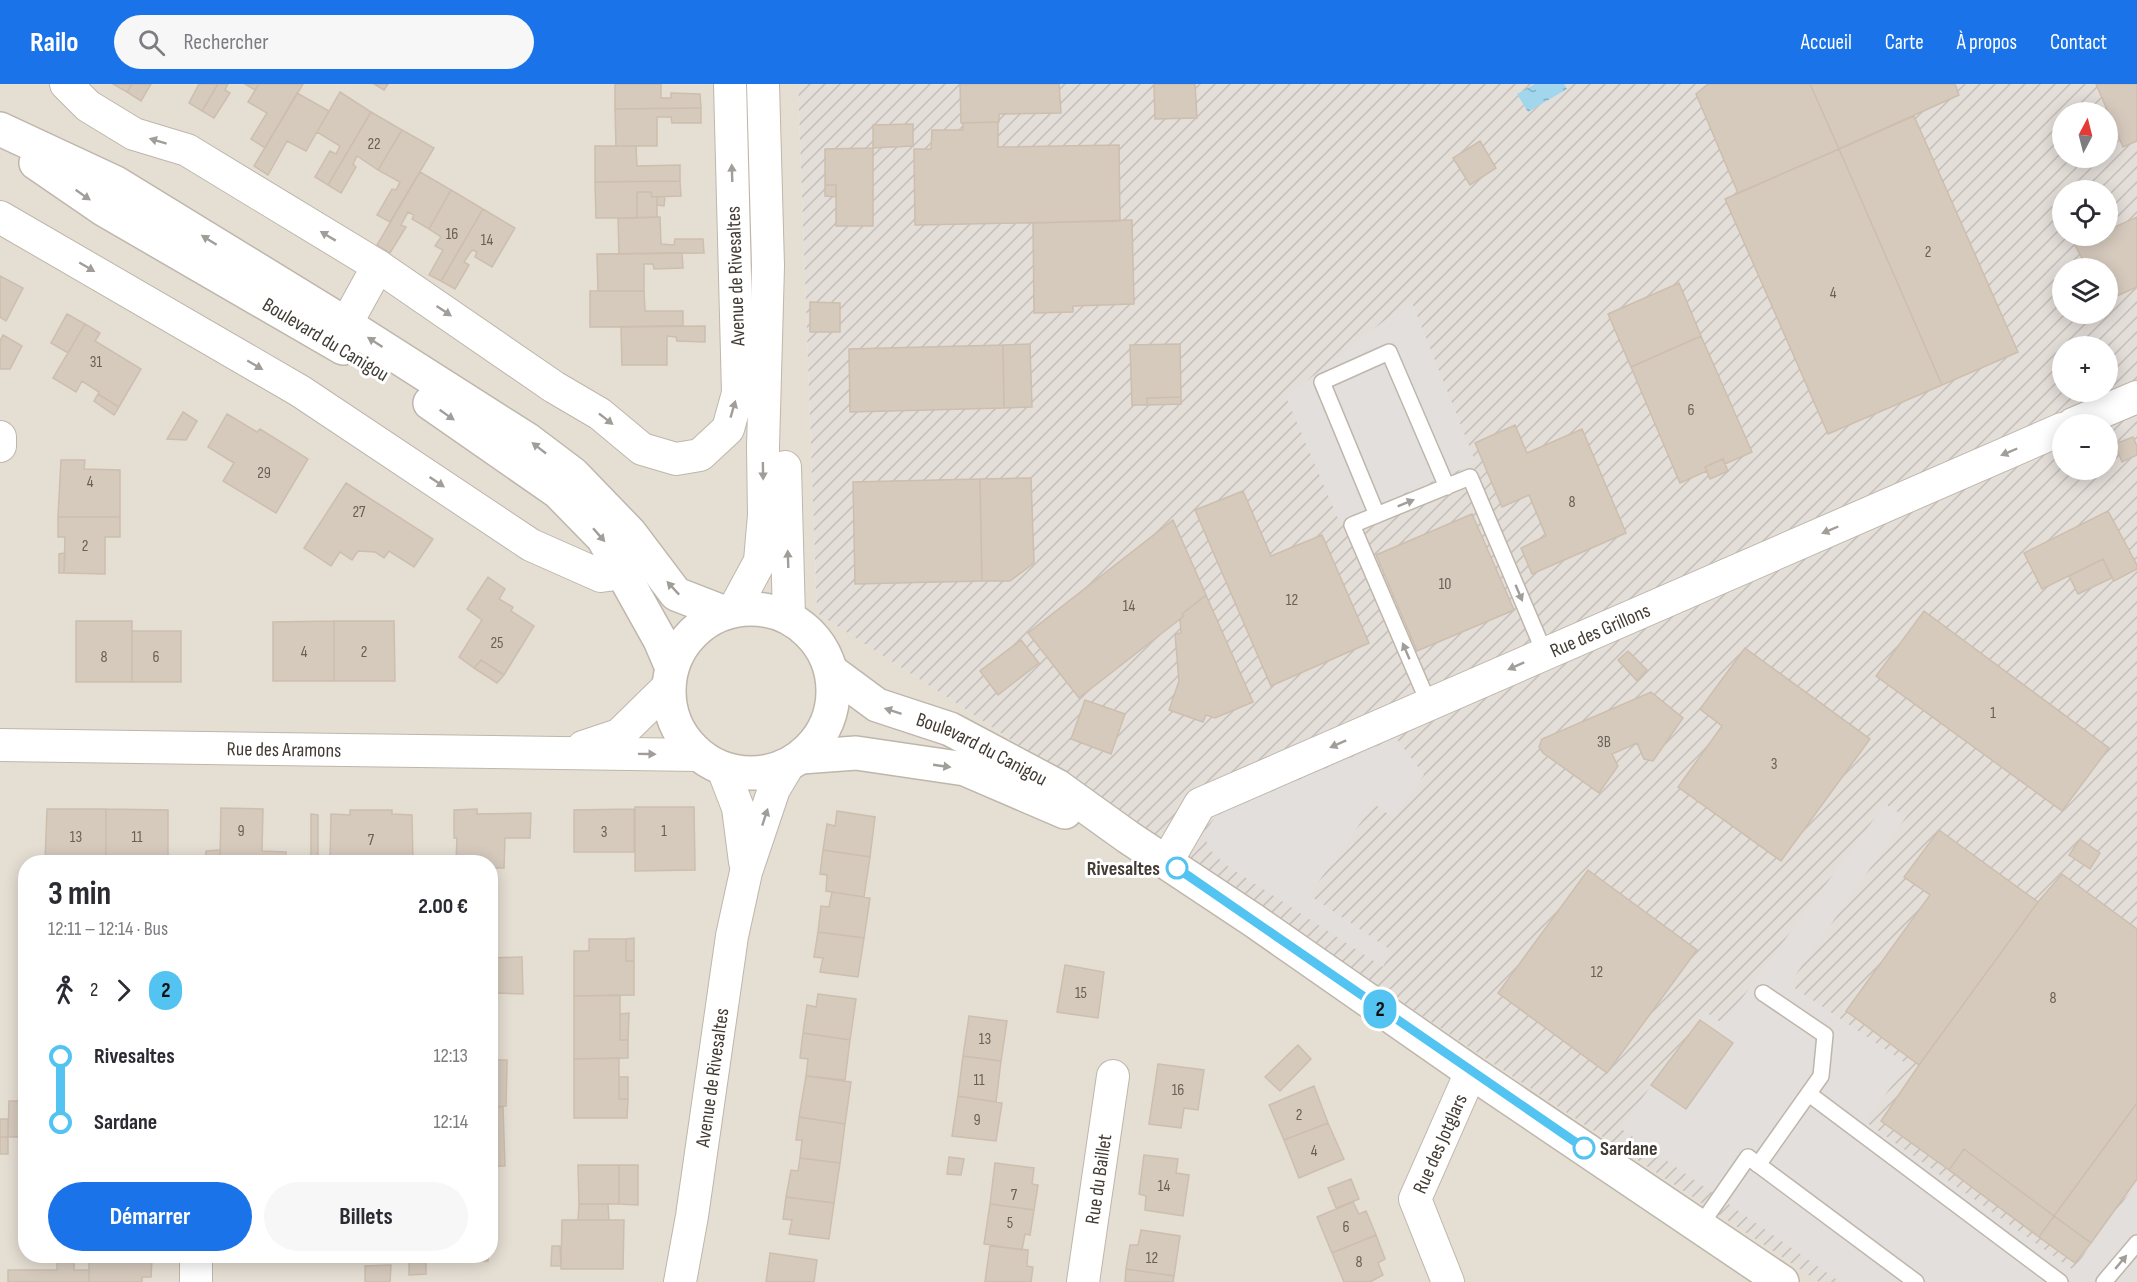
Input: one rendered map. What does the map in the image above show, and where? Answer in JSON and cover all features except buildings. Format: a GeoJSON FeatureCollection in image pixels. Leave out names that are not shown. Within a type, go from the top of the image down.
{"type":"FeatureCollection","features":[{"type":"Feature","properties":{"kind":"street"},"geometry":{"type":"LineString","coordinates":[[66,84],[88,106],[134,134],[187,150],[378,266]]}},
{"type":"Feature","properties":{"kind":"street","name":"Avenue de Rivesaltes"},"geometry":{"type":"LineString","coordinates":[[378,266],[554,387],[600,414],[642,449],[676,459],[700,455],[728,429],[738,393],[730,84]]}},
{"type":"Feature","properties":{"kind":"street","name":"Avenue de Rivesaltes"},"geometry":{"type":"LineString","coordinates":[[729,612],[760,561],[764,509],[763,447],[768,266],[763,84]]}},
{"type":"Feature","properties":{"kind":"street","name":"Boulevard du Canigou"},"geometry":{"type":"LineString","coordinates":[[0,129],[116,183],[346,324],[528,440],[573,474],[630,532],[676,594],[729,612]]}},
{"type":"Feature","properties":{"kind":"street","name":"Boulevard du Canigou"},"geometry":{"type":"LineString","coordinates":[[0,138],[103,209],[339,345],[418,394],[558,492],[603,538],[660,640],[670,677]]}},
{"type":"Feature","properties":{"kind":"street"},"geometry":{"type":"LineString","coordinates":[[0,217],[300,391],[531,545],[601,576],[624,573]]}},
{"type":"Feature","properties":{"kind":"street","name":"Boulevard du Canigou"},"geometry":{"type":"LineString","coordinates":[[346,324],[378,266]]}},
{"type":"Feature","properties":{"kind":"street","name":"Avenue de Rivesaltes"},"geometry":{"type":"LineString","coordinates":[[768,266],[784,447],[789,618]]}},
{"type":"Feature","properties":{"kind":"street"},"geometry":{"type":"LineString","coordinates":[[2097,414],[2137,397]]}},
{"type":"Feature","properties":{"kind":"street","name":"Rue des Grillons"},"geometry":{"type":"LineString","coordinates":[[1167,861],[1200,804],[2052,433]]}},
{"type":"Feature","properties":{"kind":"street"},"geometry":{"type":"LineString","coordinates":[[0,437],[0,446]]}},
{"type":"Feature","properties":{"kind":"street"},"geometry":{"type":"LineString","coordinates":[[771,611],[789,618],[808,632],[823,650],[831,671],[833,696],[829,719],[818,740],[795,761],[768,772],[745,774],[711,762],[681,736],[671,712],[670,677],[683,645],[701,625],[729,612],[771,611]]}},
{"type":"Feature","properties":{"kind":"street","name":"Boulevard du Canigou"},"geometry":{"type":"LineString","coordinates":[[831,671],[877,705],[950,729],[1057,786],[1471,1072],[1782,1282]]}},
{"type":"Feature","properties":{"kind":"street","name":"Rue des Aramons"},"geometry":{"type":"LineString","coordinates":[[568,752],[620,735],[670,677]]}},
{"type":"Feature","properties":{"kind":"street","name":"Rue des Aramons"},"geometry":{"type":"LineString","coordinates":[[0,745],[568,752],[711,762]]}},
{"type":"Feature","properties":{"kind":"street","name":"Boulevard du Canigou"},"geometry":{"type":"LineString","coordinates":[[795,761],[856,753],[965,769],[1128,837]]}},
{"type":"Feature","properties":{"kind":"street","name":"Avenue de Rivesaltes"},"geometry":{"type":"LineString","coordinates":[[680,1282],[692,1216],[732,936],[746,872],[774,789],[795,761]]}},
{"type":"Feature","properties":{"kind":"street","name":"Avenue de Rivesaltes"},"geometry":{"type":"LineString","coordinates":[[711,762],[738,808],[746,872]]}},
{"type":"Feature","properties":{"kind":"street","name":"Rue des Jotglars"},"geometry":{"type":"LineString","coordinates":[[1448,1282],[1415,1199],[1471,1072]]}},
{"type":"Feature","properties":{"kind":"street","name":"Rue du Baillet"},"geometry":{"type":"LineString","coordinates":[[1083,1282],[1113,1076]]}},
{"type":"Feature","properties":{"kind":"street"},"geometry":{"type":"LineString","coordinates":[[196,1263],[196,1282]]}},
{"type":"Feature","properties":{"kind":"lane"},"geometry":{"type":"LineString","coordinates":[[1377,515],[1322,382],[1389,352],[1447,487]]}},
{"type":"Feature","properties":{"kind":"lane"},"geometry":{"type":"LineString","coordinates":[[1429,704],[1352,525],[1470,477],[1545,654]]}},
{"type":"Feature","properties":{"kind":"lane"},"geometry":{"type":"LineString","coordinates":[[1758,1165],[1821,1076],[1825,1035],[1763,993]]}},
{"type":"Feature","properties":{"kind":"lane"},"geometry":{"type":"LineString","coordinates":[[1809,1094],[2060,1282]]}},
{"type":"Feature","properties":{"kind":"lane"},"geometry":{"type":"LineString","coordinates":[[1700,1226],[1748,1157],[1916,1282]]}},
{"type":"Feature","properties":{"kind":"lane"},"geometry":{"type":"LineString","coordinates":[[2104,1282],[2137,1243]]}},
{"type":"Feature","properties":{"kind":"shaded area"},"geometry":{"type":"Polygon","coordinates":[[[0,84],[798,84],[817,613],[953,701],[1819,1282],[0,1282],[0,84]]]}},
{"type":"Feature","properties":{"kind":"shaded area"},"geometry":{"type":"Polygon","coordinates":[[[798,84],[2137,84],[2137,1282],[1819,1282],[953,701],[817,613],[798,84]]]}},
{"type":"Feature","properties":{"kind":"shaded area"},"geometry":{"type":"Polygon","coordinates":[[[1411,300],[1476,463],[1339,521],[1286,397],[1411,300]]]}},
{"type":"Feature","properties":{"kind":"shaded area"},"geometry":{"type":"Polygon","coordinates":[[[1396,738],[1424,775],[1394,818],[1374,804],[1309,895],[1391,950],[1383,967],[1226,865],[1209,849],[1204,833],[1216,816],[1222,813],[1396,738]]]}},
{"type":"Feature","properties":{"kind":"shaded area"},"geometry":{"type":"Polygon","coordinates":[[[1885,804],[1906,817],[1789,984],[1907,1064],[1866,1122],[2073,1270],[2137,1183],[2137,1282],[1840,1282],[1620,1128],[1706,1012],[1723,1024],[1885,804]]]}},
{"type":"Feature","properties":{"kind":"water"},"geometry":{"type":"Polygon","coordinates":[[[1535,84],[1564,84],[1567,89],[1528,112],[1517,94],[1535,84]]]}},
{"type":"Feature","properties":{"kind":"bus line","name":"2"},"geometry":{"type":"LineString","coordinates":[[1177,868],[1584,1148]]}},
{"type":"Feature","properties":{"kind":"place","name":"Rivesaltes"},"geometry":{"type":"Point","coordinates":[1177,868]}},
{"type":"Feature","properties":{"kind":"place","name":"Sardane"},"geometry":{"type":"Point","coordinates":[1584,1148]}}]}
